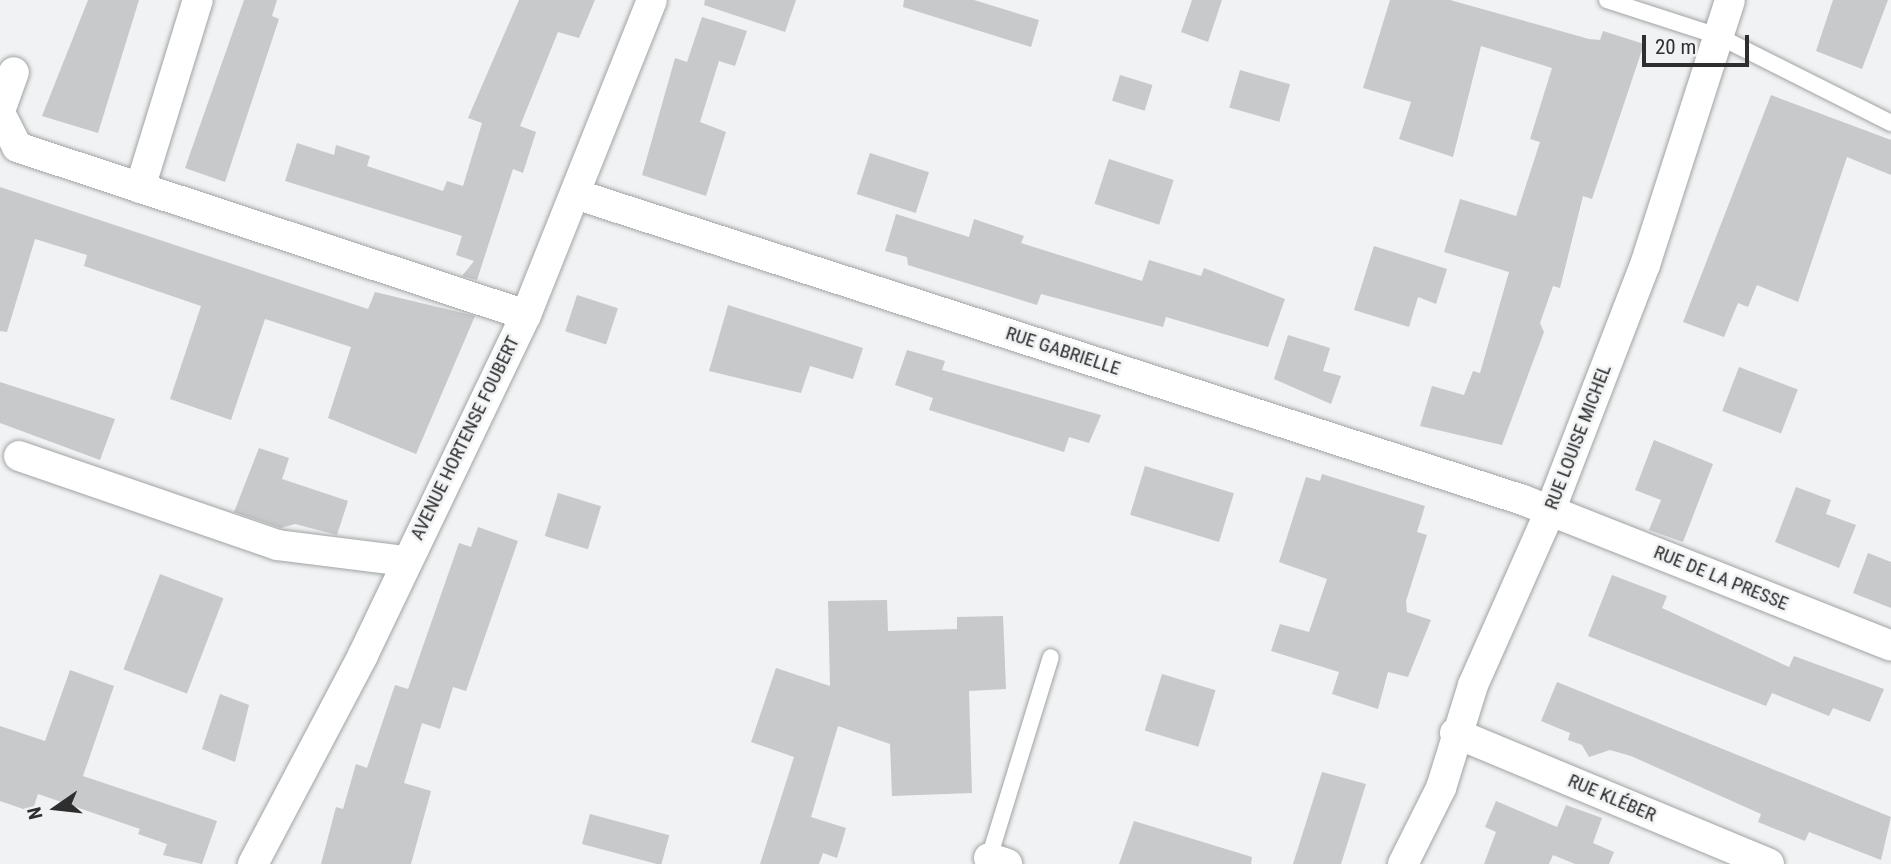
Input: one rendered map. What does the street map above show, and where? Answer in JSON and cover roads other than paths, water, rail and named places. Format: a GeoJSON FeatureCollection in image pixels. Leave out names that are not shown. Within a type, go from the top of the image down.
{"type":"FeatureCollection","features":[{"type":"Feature","properties":{"kind":"street"},"geometry":{"type":"LineString","coordinates":[[140,188],[198,0]]}},
{"type":"Feature","properties":{"kind":"street","name":"AVENUE HORTENSE FOUBERT"},"geometry":{"type":"LineString","coordinates":[[253,864],[526,315],[652,0]]}},
{"type":"Feature","properties":{"kind":"street","name":"RUE LOUISE MICHEL"},"geometry":{"type":"LineString","coordinates":[[1403,864],[1441,788],[1455,733],[1550,511],[1645,265],[1730,0]]}},
{"type":"Feature","properties":{"kind":"street"},"geometry":{"type":"LineString","coordinates":[[14,72],[0,112],[17,147],[526,315]]}},
{"type":"Feature","properties":{"kind":"street","name":"RUE GABRIELLE"},"geometry":{"type":"LineString","coordinates":[[575,194],[1550,511]]}},
{"type":"Feature","properties":{"kind":"street"},"geometry":{"type":"LineString","coordinates":[[19,456],[277,545],[405,561]]}},
{"type":"Feature","properties":{"kind":"street","name":"RUE DE LA PRESSE"},"geometry":{"type":"LineString","coordinates":[[1550,511],[1891,646]]}},
{"type":"Feature","properties":{"kind":"street","name":"RUE KLÉBER"},"geometry":{"type":"LineString","coordinates":[[1455,733],[1769,864]]}},
{"type":"Feature","properties":{"kind":"lane"},"geometry":{"type":"LineString","coordinates":[[1607,0],[1718,36],[1891,123]]}},
{"type":"Feature","properties":{"kind":"lane"},"geometry":{"type":"LineString","coordinates":[[998,861],[1051,657]]}}]}
